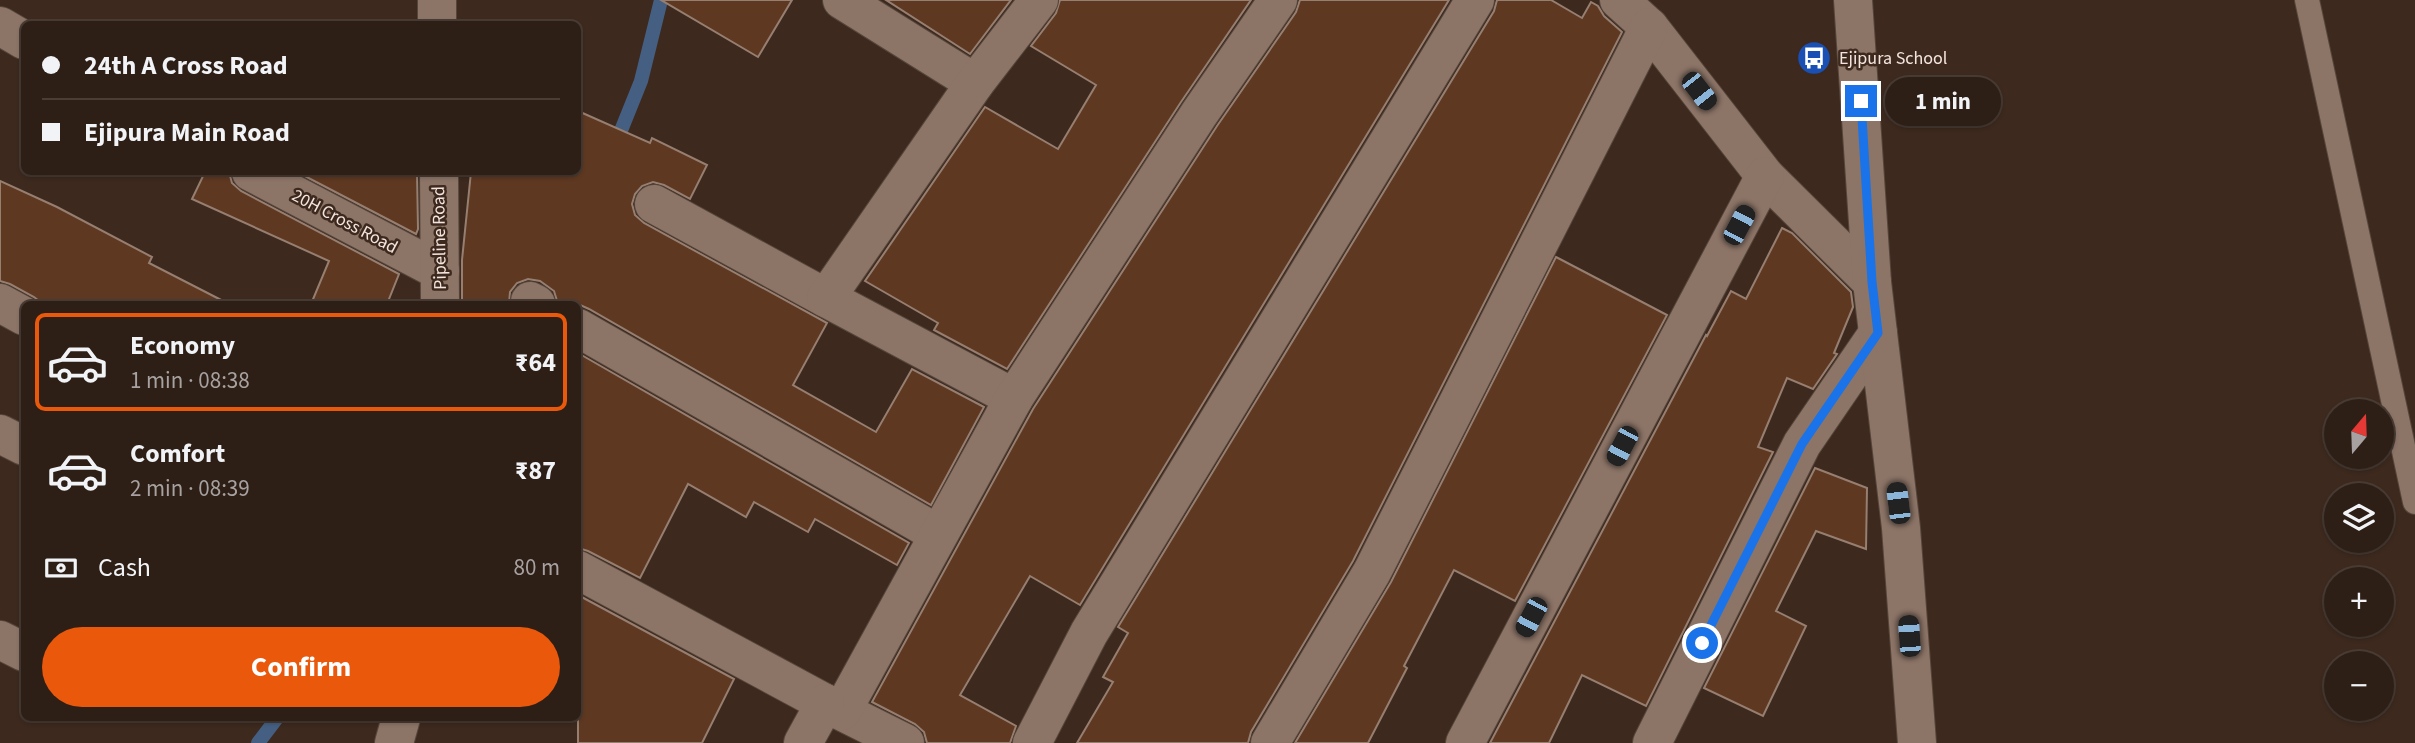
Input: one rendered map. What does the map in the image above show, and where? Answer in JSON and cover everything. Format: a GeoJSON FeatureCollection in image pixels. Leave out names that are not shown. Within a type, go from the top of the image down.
{"type":"FeatureCollection","features":[{"type":"Feature","properties":{"kind":"street"},"geometry":{"type":"LineString","coordinates":[[437,0],[437,21]]}},
{"type":"Feature","properties":{"kind":"street"},"geometry":{"type":"LineString","coordinates":[[842,0],[975,83]]}},
{"type":"Feature","properties":{"kind":"street"},"geometry":{"type":"LineString","coordinates":[[826,298],[975,83],[1039,0]]}},
{"type":"Feature","properties":{"kind":"street"},"geometry":{"type":"LineString","coordinates":[[803,743],[833,707],[938,534],[1014,398],[1199,114],[1278,0]]}},
{"type":"Feature","properties":{"kind":"street"},"geometry":{"type":"LineString","coordinates":[[1032,743],[1096,621],[1475,0]]}},
{"type":"Feature","properties":{"kind":"street"},"geometry":{"type":"LineString","coordinates":[[1619,0],[1649,27],[1765,176],[1872,282]]}},
{"type":"Feature","properties":{"kind":"street"},"geometry":{"type":"LineString","coordinates":[[1853,0],[1872,282],[1901,528],[1917,743]]}},
{"type":"Feature","properties":{"kind":"street"},"geometry":{"type":"LineString","coordinates":[[0,26],[21,38]]}},
{"type":"Feature","properties":{"kind":"street"},"geometry":{"type":"LineString","coordinates":[[1270,743],[1372,572],[1649,27]]}},
{"type":"Feature","properties":{"kind":"street","name":"20H Cross Road"},"geometry":{"type":"LineString","coordinates":[[256,175],[440,288]]}},
{"type":"Feature","properties":{"kind":"street","name":"Pipeline Road"},"geometry":{"type":"LineString","coordinates":[[439,175],[440,288]]}},
{"type":"Feature","properties":{"kind":"street"},"geometry":{"type":"LineString","coordinates":[[1465,743],[1765,176]]}},
{"type":"Feature","properties":{"kind":"street"},"geometry":{"type":"LineString","coordinates":[[654,204],[1014,398]]}},
{"type":"Feature","properties":{"kind":"street"},"geometry":{"type":"LineString","coordinates":[[0,303],[21,314]]}},
{"type":"Feature","properties":{"kind":"street"},"geometry":{"type":"LineString","coordinates":[[581,330],[938,534]]}},
{"type":"Feature","properties":{"kind":"street"},"geometry":{"type":"LineString","coordinates":[[1652,743],[1802,444],[1878,333]]}},
{"type":"Feature","properties":{"kind":"street"},"geometry":{"type":"LineString","coordinates":[[0,434],[21,444]]}},
{"type":"Feature","properties":{"kind":"street"},"geometry":{"type":"LineString","coordinates":[[581,572],[905,743]]}},
{"type":"Feature","properties":{"kind":"street"},"geometry":{"type":"LineString","coordinates":[[0,640],[21,650]]}},
{"type":"Feature","properties":{"kind":"street"},"geometry":{"type":"LineString","coordinates":[[394,743],[400,721]]}},
{"type":"Feature","properties":{"kind":"lane"},"geometry":{"type":"LineString","coordinates":[[2307,0],[2415,502]]}},
{"type":"Feature","properties":{"kind":"building"},"geometry":{"type":"Polygon","coordinates":[[[661,0],[792,0],[758,57],[661,0]]]}},
{"type":"Feature","properties":{"kind":"building"},"geometry":{"type":"Polygon","coordinates":[[[886,0],[1011,0],[970,54],[886,0]]]}},
{"type":"Feature","properties":{"kind":"building"},"geometry":{"type":"Polygon","coordinates":[[[1060,0],[1251,0],[1181,102],[1007,369],[934,330],[938,323],[865,281],[985,107],[1058,149],[1096,85],[1031,46],[1056,13],[1060,0]]]}},
{"type":"Feature","properties":{"kind":"building"},"geometry":{"type":"Polygon","coordinates":[[[1300,0],[1449,0],[1080,605],[1030,576],[960,695],[1016,726],[1010,743],[927,743],[924,732],[915,724],[872,702],[1033,409],[1217,126],[1296,12],[1300,0]]]}},
{"type":"Feature","properties":{"kind":"building"},"geometry":{"type":"Polygon","coordinates":[[[1497,0],[1551,0],[1582,18],[1591,2],[1622,32],[1353,561],[1251,732],[1248,743],[1077,743],[1113,682],[1103,677],[1128,633],[1118,627],[1494,11],[1497,0]]]}},
{"type":"Feature","properties":{"kind":"building"},"geometry":{"type":"Polygon","coordinates":[[[581,112],[650,143],[652,138],[707,165],[690,199],[653,182],[642,186],[635,194],[632,204],[635,215],[644,223],[827,323],[793,385],[876,432],[912,369],[984,407],[931,505],[581,305],[581,301],[557,301],[554,291],[540,281],[528,279],[517,283],[510,292],[509,301],[462,301],[462,260],[471,175],[581,175],[581,112]]]}},
{"type":"Feature","properties":{"kind":"building"},"geometry":{"type":"Polygon","coordinates":[[[204,175],[230,175],[232,183],[241,191],[399,274],[388,301],[312,301],[329,261],[192,199],[204,175]]]}},
{"type":"Feature","properties":{"kind":"building"},"geometry":{"type":"Polygon","coordinates":[[[303,175],[417,175],[416,234],[303,175]]]}},
{"type":"Feature","properties":{"kind":"building"},"geometry":{"type":"Polygon","coordinates":[[[0,181],[57,207],[152,257],[149,263],[223,301],[39,301],[0,281],[0,181]]]}},
{"type":"Feature","properties":{"kind":"building"},"geometry":{"type":"Polygon","coordinates":[[[1782,228],[1792,233],[1851,292],[1853,307],[1834,353],[1837,354],[1813,389],[1787,378],[1758,447],[1773,452],[1646,706],[1582,675],[1549,743],[1490,743],[1706,335],[1731,291],[1746,299],[1782,228]]]}},
{"type":"Feature","properties":{"kind":"building"},"geometry":{"type":"Polygon","coordinates":[[[1556,257],[1667,315],[1515,601],[1454,570],[1368,743],[1295,743],[1391,582],[1556,257]]]}},
{"type":"Feature","properties":{"kind":"building"},"geometry":{"type":"Polygon","coordinates":[[[581,355],[909,543],[897,565],[815,519],[808,532],[754,502],[746,517],[688,484],[640,578],[581,549],[581,355]]]}},
{"type":"Feature","properties":{"kind":"building"},"geometry":{"type":"Polygon","coordinates":[[[1815,468],[1867,488],[1866,549],[1816,531],[1776,611],[1806,626],[1763,716],[1704,688],[1815,468]]]}},
{"type":"Feature","properties":{"kind":"building"},"geometry":{"type":"Polygon","coordinates":[[[581,597],[734,679],[702,743],[578,743],[578,721],[581,721],[581,597]]]}},
{"type":"Feature","properties":{"kind":"waterway"},"geometry":{"type":"LineString","coordinates":[[614,148],[641,81],[661,0]]}},
{"type":"Feature","properties":{"kind":"waterway"},"geometry":{"type":"LineString","coordinates":[[258,743],[275,721]]}},
{"type":"Feature","properties":{"kind":"place","name":"Ejipura School"},"geometry":{"type":"Point","coordinates":[1814,58]}},
{"type":"Feature","properties":{"kind":"route"},"geometry":{"type":"LineString","coordinates":[[1702,643],[1802,444],[1878,333],[1872,282],[1861,101]]}}]}
